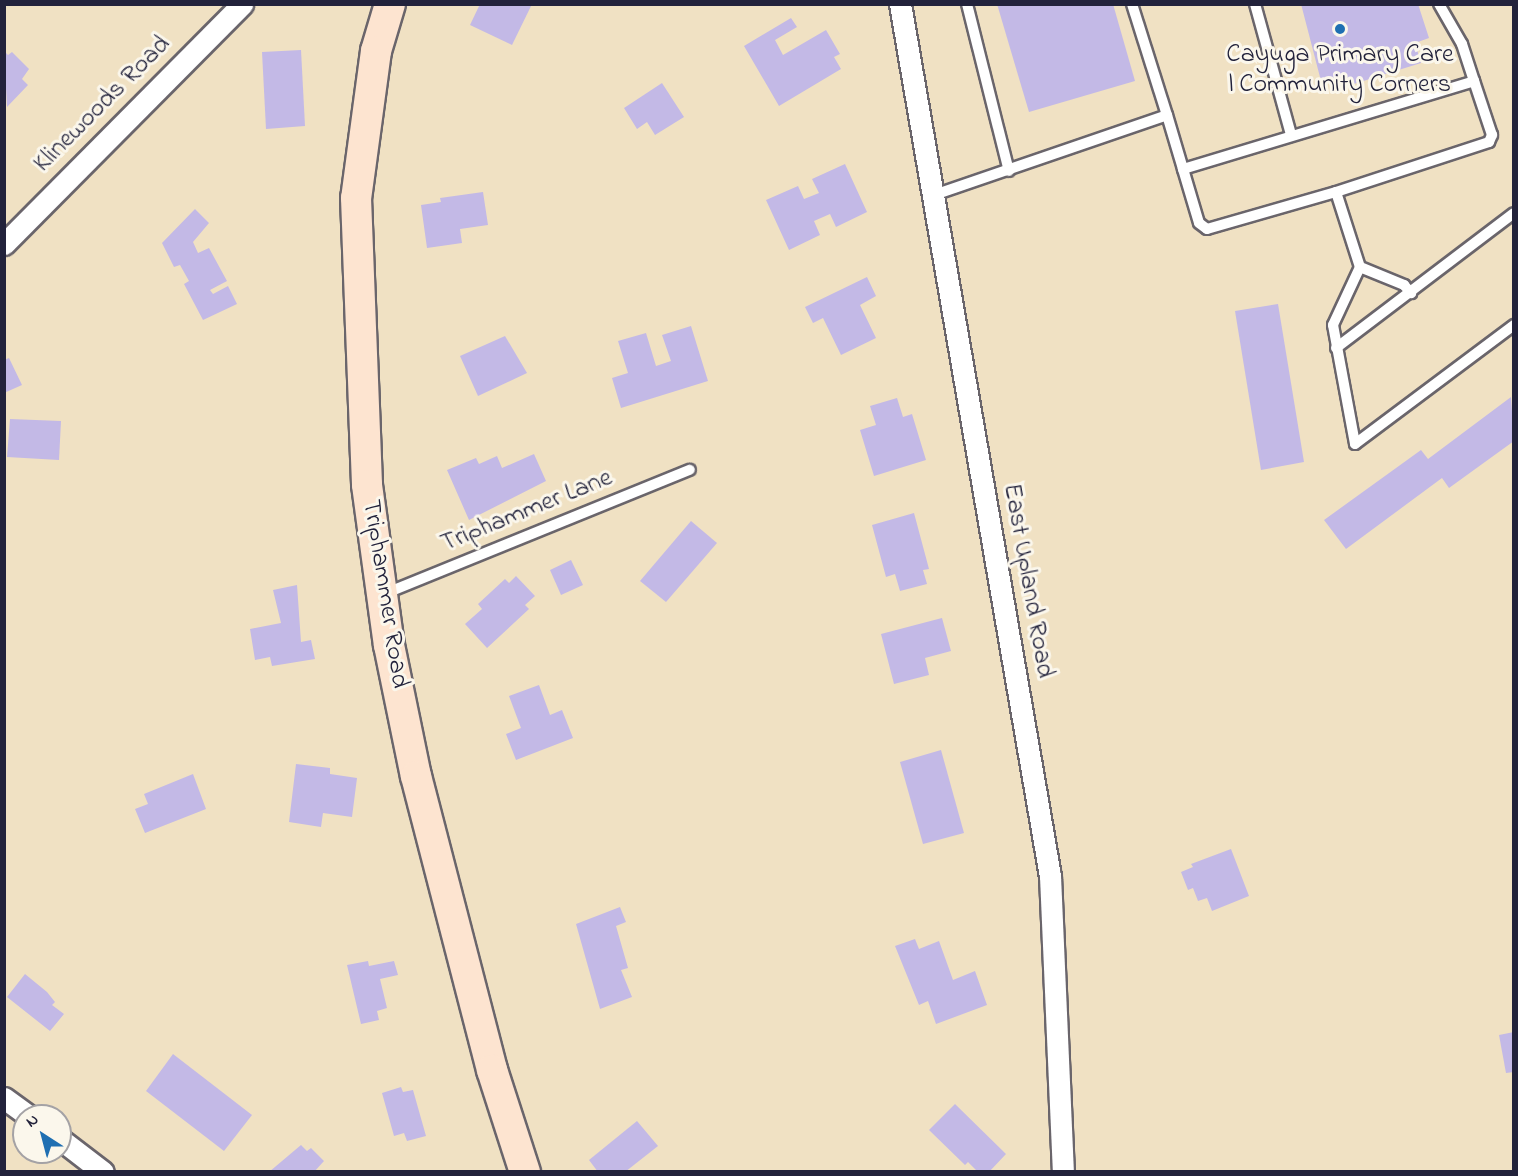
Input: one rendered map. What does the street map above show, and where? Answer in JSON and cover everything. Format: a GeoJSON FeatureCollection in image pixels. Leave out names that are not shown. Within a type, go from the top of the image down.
{"type":"FeatureCollection","features":[{"type":"Feature","properties":{"kind":"street","name":"Klinewoods Road"},"geometry":{"type":"LineString","coordinates":[[4,244],[242,4]]}},
{"type":"Feature","properties":{"kind":"street","name":"Triphammer Road"},"geometry":{"type":"LineString","coordinates":[[390,4],[376,51],[356,198],[363,437],[381,595],[416,776],[448,906],[492,1070],[525,1172]]}},
{"type":"Feature","properties":{"kind":"street","name":"East Upland Road"},"geometry":{"type":"LineString","coordinates":[[900,4],[1050,876],[1063,1172]]}},
{"type":"Feature","properties":{"kind":"street"},"geometry":{"type":"LineString","coordinates":[[72,1148],[103,1172]]}},
{"type":"Feature","properties":{"kind":"lane"},"geometry":{"type":"LineString","coordinates":[[967,4],[1010,171]]}},
{"type":"Feature","properties":{"kind":"lane"},"geometry":{"type":"LineString","coordinates":[[1132,4],[1199,223],[1207,229],[1336,192],[1489,142],[1492,135],[1462,44],[1439,4]]}},
{"type":"Feature","properties":{"kind":"lane"},"geometry":{"type":"LineString","coordinates":[[1255,4],[1291,135]]}},
{"type":"Feature","properties":{"kind":"lane"},"geometry":{"type":"LineString","coordinates":[[1183,169],[1474,81]]}},
{"type":"Feature","properties":{"kind":"lane"},"geometry":{"type":"LineString","coordinates":[[934,195],[1010,171],[1167,115]]}},
{"type":"Feature","properties":{"kind":"lane"},"geometry":{"type":"LineString","coordinates":[[1336,192],[1359,267],[1333,325],[1355,444],[1514,326]]}},
{"type":"Feature","properties":{"kind":"lane"},"geometry":{"type":"LineString","coordinates":[[1336,348],[1514,213]]}},
{"type":"Feature","properties":{"kind":"lane"},"geometry":{"type":"LineString","coordinates":[[1359,267],[1404,285],[1411,293]]}},
{"type":"Feature","properties":{"kind":"lane","name":"Triphammer Lane"},"geometry":{"type":"LineString","coordinates":[[381,595],[690,470]]}},
{"type":"Feature","properties":{"kind":"building"},"geometry":{"type":"Polygon","coordinates":[[[480,4],[532,4],[512,45],[470,25],[480,4]]]}},
{"type":"Feature","properties":{"kind":"building"},"geometry":{"type":"Polygon","coordinates":[[[997,4],[1113,4],[1135,81],[1029,112],[997,4]]]}},
{"type":"Feature","properties":{"kind":"building"},"geometry":{"type":"Polygon","coordinates":[[[1301,4],[1418,4],[1429,38],[1415,43],[1421,63],[1341,88],[1337,77],[1321,81],[1301,4]]]}},
{"type":"Feature","properties":{"kind":"building"},"geometry":{"type":"Polygon","coordinates":[[[791,18],[797,27],[775,40],[783,55],[826,30],[840,54],[834,57],[841,69],[779,106],[744,46],[791,18]]]}},
{"type":"Feature","properties":{"kind":"building"},"geometry":{"type":"Polygon","coordinates":[[[301,50],[305,126],[266,129],[262,52],[301,50]]]}},
{"type":"Feature","properties":{"kind":"building"},"geometry":{"type":"Polygon","coordinates":[[[4,51],[8,55],[12,52],[29,69],[22,79],[28,85],[7,107],[4,51]]]}},
{"type":"Feature","properties":{"kind":"building"},"geometry":{"type":"Polygon","coordinates":[[[662,83],[684,117],[655,135],[647,122],[637,129],[624,108],[662,83]]]}},
{"type":"Feature","properties":{"kind":"building"},"geometry":{"type":"Polygon","coordinates":[[[845,164],[867,212],[836,227],[830,214],[814,221],[820,235],[789,250],[766,200],[798,186],[804,199],[819,193],[812,179],[845,164]]]}},
{"type":"Feature","properties":{"kind":"building"},"geometry":{"type":"Polygon","coordinates":[[[483,192],[488,225],[460,229],[462,243],[427,248],[421,205],[441,202],[440,198],[483,192]]]}},
{"type":"Feature","properties":{"kind":"building"},"geometry":{"type":"Polygon","coordinates":[[[195,209],[209,223],[193,242],[198,253],[209,248],[227,281],[210,290],[213,294],[228,286],[237,304],[203,320],[184,284],[189,281],[180,265],[174,267],[162,243],[195,209]]]}},
{"type":"Feature","properties":{"kind":"building"},"geometry":{"type":"Polygon","coordinates":[[[867,277],[876,296],[860,305],[876,338],[841,355],[823,318],[813,323],[805,307],[867,277]]]}},
{"type":"Feature","properties":{"kind":"building"},"geometry":{"type":"Polygon","coordinates":[[[1278,304],[1304,462],[1261,470],[1235,311],[1278,304]]]}},
{"type":"Feature","properties":{"kind":"building"},"geometry":{"type":"Polygon","coordinates":[[[691,326],[708,381],[621,408],[612,378],[628,373],[618,341],[646,333],[656,366],[671,361],[662,335],[691,326]]]}},
{"type":"Feature","properties":{"kind":"building"},"geometry":{"type":"Polygon","coordinates":[[[505,336],[527,373],[478,396],[460,356],[505,336]]]}},
{"type":"Feature","properties":{"kind":"building"},"geometry":{"type":"Polygon","coordinates":[[[9,358],[22,385],[4,393],[4,360],[9,358]]]}},
{"type":"Feature","properties":{"kind":"building"},"geometry":{"type":"Polygon","coordinates":[[[1511,397],[1514,441],[1449,488],[1442,478],[1346,549],[1324,520],[1421,450],[1428,459],[1511,397]]]}},
{"type":"Feature","properties":{"kind":"building"},"geometry":{"type":"Polygon","coordinates":[[[897,398],[903,417],[912,414],[926,460],[874,476],[860,430],[876,425],[870,406],[897,398]]]}},
{"type":"Feature","properties":{"kind":"building"},"geometry":{"type":"Polygon","coordinates":[[[10,419],[61,421],[59,460],[7,457],[10,419]]]}},
{"type":"Feature","properties":{"kind":"building"},"geometry":{"type":"Polygon","coordinates":[[[534,454],[546,481],[469,520],[447,470],[476,458],[479,464],[497,456],[502,468],[534,454]]]}},
{"type":"Feature","properties":{"kind":"building"},"geometry":{"type":"Polygon","coordinates":[[[914,513],[929,569],[923,570],[927,584],[900,591],[895,574],[886,577],[872,525],[914,513]]]}},
{"type":"Feature","properties":{"kind":"building"},"geometry":{"type":"Polygon","coordinates":[[[691,521],[717,543],[666,602],[640,581],[691,521]]]}},
{"type":"Feature","properties":{"kind":"building"},"geometry":{"type":"Polygon","coordinates":[[[571,560],[583,585],[561,595],[550,570],[571,560]]]}},
{"type":"Feature","properties":{"kind":"building"},"geometry":{"type":"Polygon","coordinates":[[[516,576],[535,596],[525,605],[529,609],[487,648],[465,624],[482,609],[478,604],[505,579],[509,583],[516,576]]]}},
{"type":"Feature","properties":{"kind":"building"},"geometry":{"type":"Polygon","coordinates":[[[297,585],[301,642],[311,640],[315,659],[272,666],[270,657],[255,660],[250,629],[281,623],[273,590],[297,585]]]}},
{"type":"Feature","properties":{"kind":"building"},"geometry":{"type":"Polygon","coordinates":[[[942,618],[951,651],[925,658],[929,675],[894,684],[881,634],[942,618]]]}},
{"type":"Feature","properties":{"kind":"building"},"geometry":{"type":"Polygon","coordinates":[[[539,685],[550,715],[562,710],[573,738],[516,760],[506,734],[521,728],[509,696],[539,685]]]}},
{"type":"Feature","properties":{"kind":"building"},"geometry":{"type":"Polygon","coordinates":[[[941,750],[964,833],[923,844],[900,762],[941,750]]]}},
{"type":"Feature","properties":{"kind":"building"},"geometry":{"type":"Polygon","coordinates":[[[296,764],[330,768],[330,774],[357,778],[352,817],[323,813],[321,827],[289,822],[296,764]]]}},
{"type":"Feature","properties":{"kind":"building"},"geometry":{"type":"Polygon","coordinates":[[[193,774],[206,809],[145,833],[135,809],[148,804],[144,794],[193,774]]]}},
{"type":"Feature","properties":{"kind":"building"},"geometry":{"type":"Polygon","coordinates":[[[1231,849],[1249,896],[1212,911],[1207,898],[1198,901],[1193,888],[1188,890],[1181,872],[1193,867],[1191,864],[1231,849]]]}},
{"type":"Feature","properties":{"kind":"building"},"geometry":{"type":"Polygon","coordinates":[[[620,907],[626,922],[616,926],[628,968],[621,970],[632,997],[600,1009],[576,924],[620,907]]]}},
{"type":"Feature","properties":{"kind":"building"},"geometry":{"type":"Polygon","coordinates":[[[915,939],[919,949],[939,941],[953,980],[975,971],[987,1005],[936,1024],[928,1001],[919,1005],[895,946],[915,939]]]}},
{"type":"Feature","properties":{"kind":"building"},"geometry":{"type":"Polygon","coordinates":[[[368,961],[369,966],[394,961],[398,975],[380,979],[387,1008],[377,1011],[379,1020],[361,1024],[347,965],[368,961]]]}},
{"type":"Feature","properties":{"kind":"building"},"geometry":{"type":"Polygon","coordinates":[[[25,974],[47,992],[55,1002],[52,1005],[64,1014],[50,1031],[7,997],[25,974]]]}},
{"type":"Feature","properties":{"kind":"building"},"geometry":{"type":"Polygon","coordinates":[[[1514,1032],[1514,1072],[1506,1073],[1499,1035],[1514,1032]]]}},
{"type":"Feature","properties":{"kind":"building"},"geometry":{"type":"Polygon","coordinates":[[[173,1054],[252,1115],[224,1151],[146,1091],[173,1054]]]}},
{"type":"Feature","properties":{"kind":"building"},"geometry":{"type":"Polygon","coordinates":[[[401,1087],[403,1092],[413,1090],[426,1136],[407,1141],[404,1133],[394,1136],[382,1093],[401,1087]]]}},
{"type":"Feature","properties":{"kind":"building"},"geometry":{"type":"Polygon","coordinates":[[[955,1104],[1006,1154],[989,1172],[978,1172],[968,1162],[965,1165],[929,1130],[955,1104]]]}},
{"type":"Feature","properties":{"kind":"building"},"geometry":{"type":"Polygon","coordinates":[[[637,1121],[658,1146],[625,1172],[598,1172],[589,1160],[637,1121]]]}},
{"type":"Feature","properties":{"kind":"building"},"geometry":{"type":"Polygon","coordinates":[[[301,1145],[307,1151],[311,1148],[324,1161],[314,1172],[269,1172],[301,1145]]]}},
{"type":"Feature","properties":{"kind":"place","name":"Cayuga Primary Care | Community Corners"},"geometry":{"type":"Point","coordinates":[1340,29]}}]}
